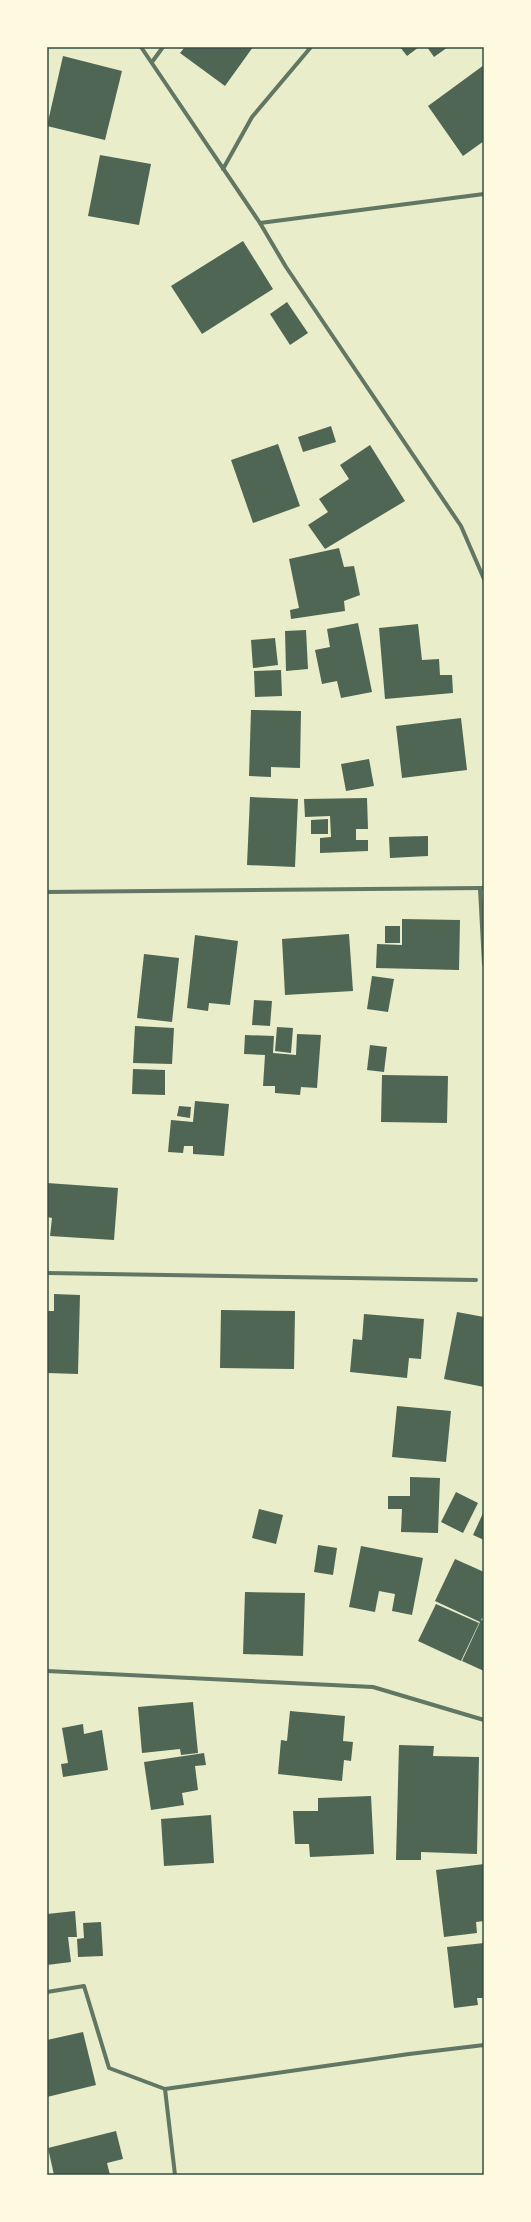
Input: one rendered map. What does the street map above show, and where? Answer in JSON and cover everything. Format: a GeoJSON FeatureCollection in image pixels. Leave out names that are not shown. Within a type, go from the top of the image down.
{"type":"FeatureCollection","features":[{"type":"Feature","properties":{"kind":"street"},"geometry":{"type":"LineString","coordinates":[[141,47],[260,223],[286,267],[461,526],[484,579]]}},
{"type":"Feature","properties":{"kind":"street"},"geometry":{"type":"LineString","coordinates":[[152,62],[163,47]]}},
{"type":"Feature","properties":{"kind":"street"},"geometry":{"type":"LineString","coordinates":[[223,169],[252,117],[311,47]]}},
{"type":"Feature","properties":{"kind":"street"},"geometry":{"type":"LineString","coordinates":[[260,223],[484,194]]}},
{"type":"Feature","properties":{"kind":"street"},"geometry":{"type":"LineString","coordinates":[[47,892],[482,888],[484,964]]}},
{"type":"Feature","properties":{"kind":"street"},"geometry":{"type":"LineString","coordinates":[[47,1273],[476,1280]]}},
{"type":"Feature","properties":{"kind":"street"},"geometry":{"type":"LineString","coordinates":[[47,1671],[373,1687],[484,1720]]}},
{"type":"Feature","properties":{"kind":"street"},"geometry":{"type":"LineString","coordinates":[[47,1992],[84,1986],[109,2068],[165,2089],[409,2054],[484,2045]]}},
{"type":"Feature","properties":{"kind":"street"},"geometry":{"type":"LineString","coordinates":[[165,2089],[175,2175]]}},
{"type":"Feature","properties":{"kind":"building"},"geometry":{"type":"Polygon","coordinates":[[[185,47],[253,47],[225,86],[180,53],[185,47]]]}},
{"type":"Feature","properties":{"kind":"building"},"geometry":{"type":"Polygon","coordinates":[[[400,47],[419,47],[407,56],[400,47]]]}},
{"type":"Feature","properties":{"kind":"building"},"geometry":{"type":"Polygon","coordinates":[[[427,47],[448,47],[434,57],[427,47]]]}},
{"type":"Feature","properties":{"kind":"building"},"geometry":{"type":"Polygon","coordinates":[[[63,56],[122,71],[105,140],[47,126],[63,56]]]}},
{"type":"Feature","properties":{"kind":"building"},"geometry":{"type":"Polygon","coordinates":[[[484,65],[484,141],[463,156],[428,106],[484,65]]]}},
{"type":"Feature","properties":{"kind":"building"},"geometry":{"type":"Polygon","coordinates":[[[100,155],[151,164],[139,225],[88,216],[100,155]]]}},
{"type":"Feature","properties":{"kind":"building"},"geometry":{"type":"Polygon","coordinates":[[[243,241],[273,289],[202,334],[171,286],[243,241]]]}},
{"type":"Feature","properties":{"kind":"building"},"geometry":{"type":"Polygon","coordinates":[[[287,302],[308,333],[290,345],[270,314],[287,302]]]}},
{"type":"Feature","properties":{"kind":"building"},"geometry":{"type":"Polygon","coordinates":[[[331,426],[336,442],[303,452],[298,437],[331,426]]]}},
{"type":"Feature","properties":{"kind":"building"},"geometry":{"type":"Polygon","coordinates":[[[278,444],[300,506],[253,523],[231,460],[278,444]]]}},
{"type":"Feature","properties":{"kind":"building"},"geometry":{"type":"Polygon","coordinates":[[[370,445],[405,501],[325,549],[308,525],[328,512],[319,499],[349,479],[340,465],[370,445]]]}},
{"type":"Feature","properties":{"kind":"building"},"geometry":{"type":"Polygon","coordinates":[[[339,548],[344,567],[354,566],[360,595],[344,601],[345,611],[291,619],[290,610],[299,608],[289,559],[339,548]]]}},
{"type":"Feature","properties":{"kind":"building"},"geometry":{"type":"Polygon","coordinates":[[[358,623],[372,692],[341,698],[337,681],[322,684],[315,650],[330,647],[327,629],[358,623]]]}},
{"type":"Feature","properties":{"kind":"building"},"geometry":{"type":"Polygon","coordinates":[[[418,624],[422,660],[439,659],[440,675],[452,675],[453,693],[385,699],[379,628],[418,624]]]}},
{"type":"Feature","properties":{"kind":"building"},"geometry":{"type":"Polygon","coordinates":[[[306,630],[308,669],[286,671],[285,631],[306,630]]]}},
{"type":"Feature","properties":{"kind":"building"},"geometry":{"type":"Polygon","coordinates":[[[275,638],[278,665],[253,668],[251,640],[275,638]]]}},
{"type":"Feature","properties":{"kind":"building"},"geometry":{"type":"Polygon","coordinates":[[[281,670],[282,696],[255,697],[254,671],[281,670]]]}},
{"type":"Feature","properties":{"kind":"building"},"geometry":{"type":"Polygon","coordinates":[[[251,710],[301,711],[300,768],[271,767],[271,777],[249,776],[251,710]]]}},
{"type":"Feature","properties":{"kind":"building"},"geometry":{"type":"Polygon","coordinates":[[[461,718],[467,770],[402,778],[396,726],[461,718]]]}},
{"type":"Feature","properties":{"kind":"building"},"geometry":{"type":"Polygon","coordinates":[[[369,759],[374,786],[346,791],[341,764],[369,759]]]}},
{"type":"Feature","properties":{"kind":"building"},"geometry":{"type":"Polygon","coordinates":[[[250,797],[298,799],[295,867],[247,865],[250,797]]]}},
{"type":"Feature","properties":{"kind":"building"},"geometry":{"type":"Polygon","coordinates":[[[367,798],[368,829],[356,829],[356,840],[368,840],[368,851],[320,853],[320,838],[331,837],[330,816],[305,817],[304,799],[367,798]]]}},
{"type":"Feature","properties":{"kind":"building"},"geometry":{"type":"Polygon","coordinates":[[[328,819],[328,834],[311,834],[311,820],[328,819]]]}},
{"type":"Feature","properties":{"kind":"building"},"geometry":{"type":"Polygon","coordinates":[[[428,836],[428,856],[390,858],[389,837],[428,836]]]}},
{"type":"Feature","properties":{"kind":"building"},"geometry":{"type":"Polygon","coordinates":[[[402,919],[460,920],[459,970],[376,968],[377,944],[402,945],[402,919]]]}},
{"type":"Feature","properties":{"kind":"building"},"geometry":{"type":"Polygon","coordinates":[[[385,926],[400,926],[400,943],[385,943],[385,926]]]}},
{"type":"Feature","properties":{"kind":"building"},"geometry":{"type":"Polygon","coordinates":[[[349,934],[353,991],[285,995],[282,939],[349,934]]]}},
{"type":"Feature","properties":{"kind":"building"},"geometry":{"type":"Polygon","coordinates":[[[195,935],[238,941],[230,1005],[209,1003],[208,1011],[187,1008],[195,935]]]}},
{"type":"Feature","properties":{"kind":"building"},"geometry":{"type":"Polygon","coordinates":[[[144,954],[179,958],[172,1022],[137,1018],[144,954]]]}},
{"type":"Feature","properties":{"kind":"building"},"geometry":{"type":"Polygon","coordinates":[[[372,976],[394,979],[388,1012],[367,1009],[372,976]]]}},
{"type":"Feature","properties":{"kind":"building"},"geometry":{"type":"Polygon","coordinates":[[[254,1000],[272,1001],[270,1026],[252,1025],[254,1000]]]}},
{"type":"Feature","properties":{"kind":"building"},"geometry":{"type":"Polygon","coordinates":[[[135,1026],[174,1028],[172,1064],[133,1063],[135,1026]]]}},
{"type":"Feature","properties":{"kind":"building"},"geometry":{"type":"Polygon","coordinates":[[[277,1027],[293,1028],[291,1053],[275,1051],[277,1027]]]}},
{"type":"Feature","properties":{"kind":"building"},"geometry":{"type":"Polygon","coordinates":[[[297,1034],[321,1035],[317,1088],[301,1087],[300,1095],[275,1093],[275,1086],[263,1086],[265,1055],[244,1054],[245,1035],[274,1036],[273,1053],[296,1055],[297,1034]]]}},
{"type":"Feature","properties":{"kind":"building"},"geometry":{"type":"Polygon","coordinates":[[[370,1045],[387,1047],[384,1072],[367,1070],[370,1045]]]}},
{"type":"Feature","properties":{"kind":"building"},"geometry":{"type":"Polygon","coordinates":[[[133,1069],[165,1070],[165,1095],[132,1094],[133,1069]]]}},
{"type":"Feature","properties":{"kind":"building"},"geometry":{"type":"Polygon","coordinates":[[[382,1075],[448,1076],[447,1123],[381,1122],[382,1075]]]}},
{"type":"Feature","properties":{"kind":"building"},"geometry":{"type":"Polygon","coordinates":[[[195,1101],[229,1104],[224,1156],[193,1154],[193,1146],[184,1146],[183,1153],[168,1152],[171,1120],[193,1122],[195,1101]]]}},
{"type":"Feature","properties":{"kind":"building"},"geometry":{"type":"Polygon","coordinates":[[[179,1106],[191,1107],[190,1118],[177,1116],[179,1106]]]}},
{"type":"Feature","properties":{"kind":"building"},"geometry":{"type":"Polygon","coordinates":[[[47,1183],[118,1188],[114,1240],[50,1236],[52,1218],[47,1217],[47,1183]]]}},
{"type":"Feature","properties":{"kind":"building"},"geometry":{"type":"Polygon","coordinates":[[[54,1294],[80,1295],[78,1374],[47,1373],[47,1311],[54,1311],[54,1294]]]}},
{"type":"Feature","properties":{"kind":"building"},"geometry":{"type":"Polygon","coordinates":[[[221,1310],[295,1311],[294,1369],[220,1368],[221,1310]]]}},
{"type":"Feature","properties":{"kind":"building"},"geometry":{"type":"Polygon","coordinates":[[[457,1312],[484,1317],[484,1387],[444,1379],[457,1312]]]}},
{"type":"Feature","properties":{"kind":"building"},"geometry":{"type":"Polygon","coordinates":[[[364,1314],[424,1319],[421,1359],[409,1358],[407,1378],[350,1372],[353,1339],[362,1340],[364,1314]]]}},
{"type":"Feature","properties":{"kind":"building"},"geometry":{"type":"Polygon","coordinates":[[[397,1406],[451,1411],[446,1462],[392,1457],[397,1406]]]}},
{"type":"Feature","properties":{"kind":"building"},"geometry":{"type":"Polygon","coordinates":[[[410,1477],[440,1478],[438,1533],[401,1532],[402,1509],[388,1509],[388,1496],[410,1496],[410,1477]]]}},
{"type":"Feature","properties":{"kind":"building"},"geometry":{"type":"Polygon","coordinates":[[[456,1492],[478,1503],[463,1533],[441,1522],[456,1492]]]}},
{"type":"Feature","properties":{"kind":"building"},"geometry":{"type":"Polygon","coordinates":[[[259,1509],[283,1515],[276,1544],[252,1538],[259,1509]]]}},
{"type":"Feature","properties":{"kind":"building"},"geometry":{"type":"Polygon","coordinates":[[[484,1511],[484,1540],[473,1535],[484,1511]]]}},
{"type":"Feature","properties":{"kind":"building"},"geometry":{"type":"Polygon","coordinates":[[[318,1545],[337,1548],[333,1575],[314,1572],[318,1545]]]}},
{"type":"Feature","properties":{"kind":"building"},"geometry":{"type":"Polygon","coordinates":[[[361,1546],[423,1558],[412,1615],[392,1611],[395,1594],[379,1591],[375,1612],[349,1607],[361,1546]]]}},
{"type":"Feature","properties":{"kind":"building"},"geometry":{"type":"Polygon","coordinates":[[[455,1559],[484,1572],[484,1615],[481,1620],[484,1621],[484,1671],[462,1661],[480,1622],[435,1601],[455,1559]]]}},
{"type":"Feature","properties":{"kind":"building"},"geometry":{"type":"Polygon","coordinates":[[[245,1592],[305,1593],[303,1656],[243,1654],[245,1592]]]}},
{"type":"Feature","properties":{"kind":"building"},"geometry":{"type":"Polygon","coordinates":[[[436,1604],[479,1623],[461,1661],[418,1641],[436,1604]]]}},
{"type":"Feature","properties":{"kind":"building"},"geometry":{"type":"Polygon","coordinates":[[[193,1702],[198,1753],[181,1755],[180,1749],[142,1753],[138,1707],[193,1702]]]}},
{"type":"Feature","properties":{"kind":"building"},"geometry":{"type":"Polygon","coordinates":[[[290,1711],[345,1716],[343,1741],[353,1742],[351,1761],[344,1760],[342,1781],[278,1774],[281,1740],[287,1741],[290,1711]]]}},
{"type":"Feature","properties":{"kind":"building"},"geometry":{"type":"Polygon","coordinates":[[[83,1724],[84,1734],[102,1730],[108,1770],[63,1777],[61,1764],[68,1763],[62,1728],[83,1724]]]}},
{"type":"Feature","properties":{"kind":"building"},"geometry":{"type":"Polygon","coordinates":[[[399,1745],[434,1746],[433,1756],[479,1757],[477,1854],[421,1852],[421,1860],[396,1860],[399,1745]]]}},
{"type":"Feature","properties":{"kind":"building"},"geometry":{"type":"Polygon","coordinates":[[[204,1753],[206,1765],[195,1766],[198,1790],[182,1793],[184,1805],[151,1810],[144,1762],[204,1753]]]}},
{"type":"Feature","properties":{"kind":"building"},"geometry":{"type":"Polygon","coordinates":[[[371,1796],[374,1854],[310,1857],[309,1844],[295,1844],[293,1811],[318,1811],[318,1798],[371,1796]]]}},
{"type":"Feature","properties":{"kind":"building"},"geometry":{"type":"Polygon","coordinates":[[[211,1815],[214,1863],[164,1866],[161,1819],[211,1815]]]}},
{"type":"Feature","properties":{"kind":"building"},"geometry":{"type":"Polygon","coordinates":[[[484,1864],[484,1921],[476,1922],[477,1933],[444,1937],[436,1870],[484,1864]]]}},
{"type":"Feature","properties":{"kind":"building"},"geometry":{"type":"Polygon","coordinates":[[[75,1911],[77,1937],[68,1937],[71,1962],[47,1965],[47,1914],[75,1911]]]}},
{"type":"Feature","properties":{"kind":"building"},"geometry":{"type":"Polygon","coordinates":[[[101,1922],[103,1956],[78,1957],[77,1939],[84,1938],[83,1923],[101,1922]]]}},
{"type":"Feature","properties":{"kind":"building"},"geometry":{"type":"Polygon","coordinates":[[[484,1943],[484,1998],[477,1998],[478,2005],[454,2008],[447,1947],[484,1943]]]}},
{"type":"Feature","properties":{"kind":"building"},"geometry":{"type":"Polygon","coordinates":[[[83,2032],[96,2085],[47,2097],[47,2040],[83,2032]]]}},
{"type":"Feature","properties":{"kind":"building"},"geometry":{"type":"Polygon","coordinates":[[[116,2131],[123,2159],[107,2163],[110,2175],[54,2175],[48,2148],[116,2131]]]}}]}
